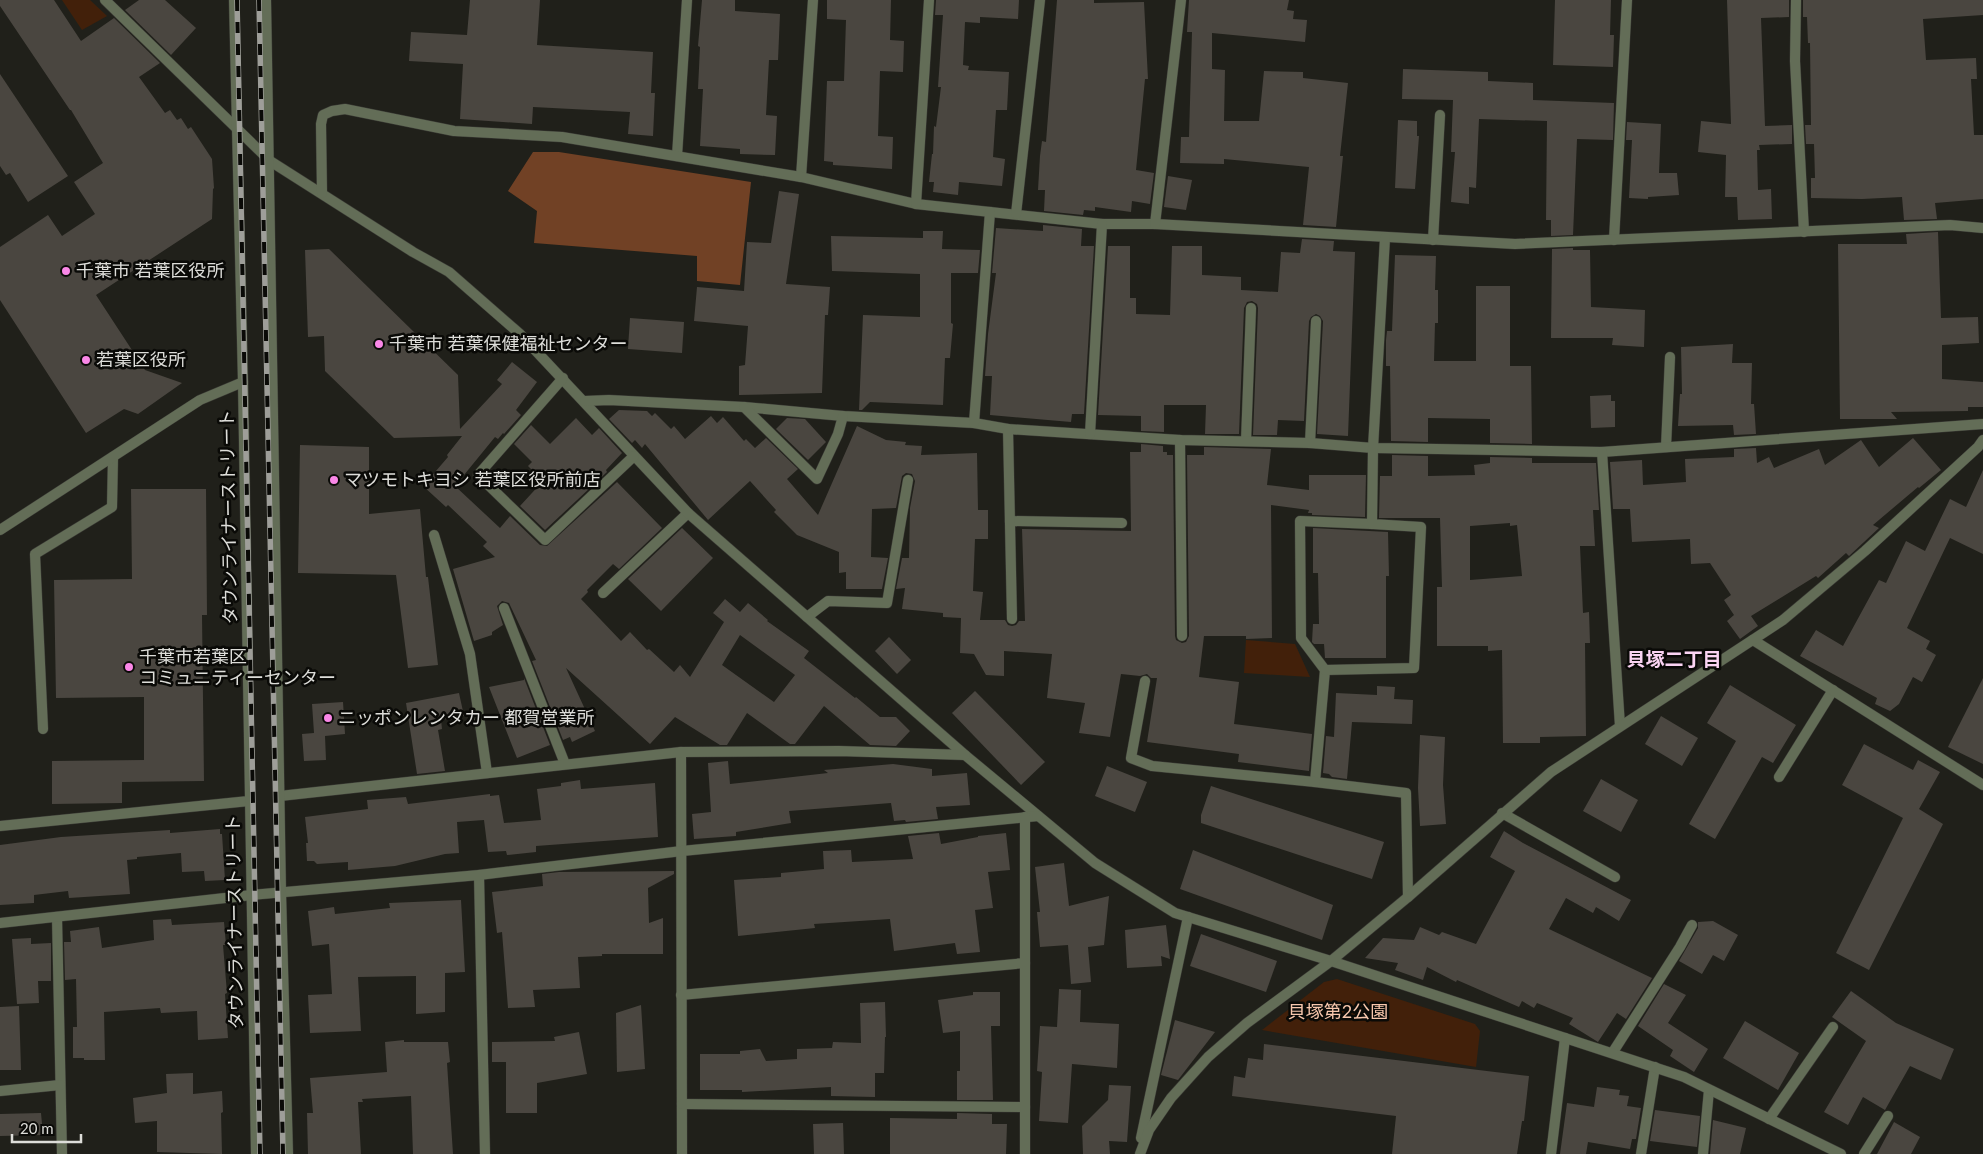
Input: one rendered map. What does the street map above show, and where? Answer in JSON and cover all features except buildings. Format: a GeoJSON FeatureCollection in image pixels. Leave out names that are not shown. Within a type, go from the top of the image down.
{"type":"FeatureCollection","features":[{"type":"Feature","properties":{"kind":"street"},"geometry":{"type":"LineString","coordinates":[[105,0],[270,161],[449,272],[520,334],[688,514],[965,755],[1095,863],[1175,913],[1331,961],[1684,1077],[1840,1154]]}},
{"type":"Feature","properties":{"kind":"street","name":"タウンライナーストリート"},"geometry":{"type":"LineString","coordinates":[[234,0],[243,382],[256,1154]]}},
{"type":"Feature","properties":{"kind":"street"},"geometry":{"type":"LineString","coordinates":[[266,0],[281,892],[288,1154]]}},
{"type":"Feature","properties":{"kind":"street"},"geometry":{"type":"LineString","coordinates":[[677,156],[687,0]]}},
{"type":"Feature","properties":{"kind":"street"},"geometry":{"type":"LineString","coordinates":[[800,177],[813,0]]}},
{"type":"Feature","properties":{"kind":"street"},"geometry":{"type":"LineString","coordinates":[[916,204],[929,0]]}},
{"type":"Feature","properties":{"kind":"street"},"geometry":{"type":"LineString","coordinates":[[1016,214],[1040,0]]}},
{"type":"Feature","properties":{"kind":"street"},"geometry":{"type":"LineString","coordinates":[[1154,224],[1181,0]]}},
{"type":"Feature","properties":{"kind":"street"},"geometry":{"type":"LineString","coordinates":[[1614,240],[1628,0]]}},
{"type":"Feature","properties":{"kind":"street"},"geometry":{"type":"LineString","coordinates":[[1796,0],[1794,61],[1804,232]]}},
{"type":"Feature","properties":{"kind":"street"},"geometry":{"type":"LineString","coordinates":[[322,193],[321,124],[323,115],[344,109],[454,131],[562,137],[677,156],[800,177],[916,204],[1102,224],[1154,224],[1515,244],[1950,225],[1983,228]]}},
{"type":"Feature","properties":{"kind":"street"},"geometry":{"type":"LineString","coordinates":[[1433,240],[1440,115]]}},
{"type":"Feature","properties":{"kind":"street"},"geometry":{"type":"LineString","coordinates":[[974,423],[990,212]]}},
{"type":"Feature","properties":{"kind":"street"},"geometry":{"type":"LineString","coordinates":[[1090,434],[1102,224]]}},
{"type":"Feature","properties":{"kind":"street"},"geometry":{"type":"LineString","coordinates":[[1372,524],[1373,448],[1385,238]]}},
{"type":"Feature","properties":{"kind":"street"},"geometry":{"type":"LineString","coordinates":[[1246,441],[1251,308]]}},
{"type":"Feature","properties":{"kind":"street"},"geometry":{"type":"LineString","coordinates":[[1310,443],[1316,321]]}},
{"type":"Feature","properties":{"kind":"street"},"geometry":{"type":"LineString","coordinates":[[1666,448],[1670,357]]}},
{"type":"Feature","properties":{"kind":"street"},"geometry":{"type":"LineString","coordinates":[[563,378],[478,475],[545,540],[634,456]]}},
{"type":"Feature","properties":{"kind":"street"},"geometry":{"type":"LineString","coordinates":[[0,530],[200,400],[243,382]]}},
{"type":"Feature","properties":{"kind":"street"},"geometry":{"type":"LineString","coordinates":[[585,402],[609,400],[744,407],[843,416],[974,423],[1008,429],[1180,440],[1310,443],[1373,448],[1602,452],[1983,424]]}},
{"type":"Feature","properties":{"kind":"street"},"geometry":{"type":"LineString","coordinates":[[744,407],[818,479],[838,434],[843,416]]}},
{"type":"Feature","properties":{"kind":"street"},"geometry":{"type":"LineString","coordinates":[[1008,429],[1012,619]]}},
{"type":"Feature","properties":{"kind":"street"},"geometry":{"type":"LineString","coordinates":[[1180,440],[1182,636]]}},
{"type":"Feature","properties":{"kind":"street"},"geometry":{"type":"LineString","coordinates":[[1139,1154],[1149,1130],[1170,1098],[1208,1057],[1247,1023],[1331,961],[1408,897],[1551,772],[1783,620],[1865,551],[1978,447],[1983,440]]}},
{"type":"Feature","properties":{"kind":"street"},"geometry":{"type":"LineString","coordinates":[[1602,452],[1620,726]]}},
{"type":"Feature","properties":{"kind":"street"},"geometry":{"type":"LineString","coordinates":[[43,729],[35,554],[112,507],[113,457]]}},
{"type":"Feature","properties":{"kind":"street"},"geometry":{"type":"LineString","coordinates":[[807,617],[828,602],[887,603],[908,480]]}},
{"type":"Feature","properties":{"kind":"street"},"geometry":{"type":"LineString","coordinates":[[603,593],[688,514]]}},
{"type":"Feature","properties":{"kind":"street"},"geometry":{"type":"LineString","coordinates":[[1010,521],[1122,523]]}},
{"type":"Feature","properties":{"kind":"street"},"geometry":{"type":"LineString","coordinates":[[1315,782],[1325,670],[1300,638],[1300,521],[1421,527],[1414,668],[1325,670]]}},
{"type":"Feature","properties":{"kind":"street"},"geometry":{"type":"LineString","coordinates":[[434,535],[470,654],[488,773]]}},
{"type":"Feature","properties":{"kind":"street"},"geometry":{"type":"LineString","coordinates":[[504,608],[564,764]]}},
{"type":"Feature","properties":{"kind":"street"},"geometry":{"type":"LineString","coordinates":[[1754,640],[1983,785]]}},
{"type":"Feature","properties":{"kind":"street"},"geometry":{"type":"LineString","coordinates":[[1145,681],[1131,758],[1152,766],[1406,793],[1408,897]]}},
{"type":"Feature","properties":{"kind":"street"},"geometry":{"type":"LineString","coordinates":[[1780,777],[1833,690]]}},
{"type":"Feature","properties":{"kind":"street"},"geometry":{"type":"LineString","coordinates":[[280,796],[681,752],[839,751],[965,755]]}},
{"type":"Feature","properties":{"kind":"street"},"geometry":{"type":"LineString","coordinates":[[681,752],[682,1154]]}},
{"type":"Feature","properties":{"kind":"street"},"geometry":{"type":"LineString","coordinates":[[0,826],[249,801]]}},
{"type":"Feature","properties":{"kind":"street"},"geometry":{"type":"LineString","coordinates":[[1502,814],[1615,877]]}},
{"type":"Feature","properties":{"kind":"street"},"geometry":{"type":"LineString","coordinates":[[0,923],[281,892],[479,875],[682,851],[1038,816]]}},
{"type":"Feature","properties":{"kind":"street"},"geometry":{"type":"LineString","coordinates":[[1024,1154],[1025,817]]}},
{"type":"Feature","properties":{"kind":"street"},"geometry":{"type":"LineString","coordinates":[[479,875],[485,1154]]}},
{"type":"Feature","properties":{"kind":"street"},"geometry":{"type":"LineString","coordinates":[[57,917],[62,1154]]}},
{"type":"Feature","properties":{"kind":"street"},"geometry":{"type":"LineString","coordinates":[[1139,1154],[1188,917]]}},
{"type":"Feature","properties":{"kind":"street"},"geometry":{"type":"LineString","coordinates":[[1612,1052],[1680,947],[1692,925]]}},
{"type":"Feature","properties":{"kind":"street"},"geometry":{"type":"LineString","coordinates":[[681,995],[1025,963]]}},
{"type":"Feature","properties":{"kind":"street"},"geometry":{"type":"LineString","coordinates":[[1769,1119],[1833,1027]]}},
{"type":"Feature","properties":{"kind":"street"},"geometry":{"type":"LineString","coordinates":[[1551,1154],[1565,1038]]}},
{"type":"Feature","properties":{"kind":"street"},"geometry":{"type":"LineString","coordinates":[[1641,1154],[1655,1067]]}},
{"type":"Feature","properties":{"kind":"street"},"geometry":{"type":"LineString","coordinates":[[0,1091],[60,1085]]}},
{"type":"Feature","properties":{"kind":"street"},"geometry":{"type":"LineString","coordinates":[[1703,1154],[1709,1090]]}},
{"type":"Feature","properties":{"kind":"street"},"geometry":{"type":"LineString","coordinates":[[682,1104],[1025,1108]]}},
{"type":"Feature","properties":{"kind":"street"},"geometry":{"type":"LineString","coordinates":[[1864,1154],[1888,1116]]}},
{"type":"Feature","properties":{"kind":"green space"},"geometry":{"type":"Polygon","coordinates":[[[62,0],[90,0],[107,16],[82,30],[62,0]]]}},
{"type":"Feature","properties":{"kind":"green space"},"geometry":{"type":"Polygon","coordinates":[[[1246,640],[1295,644],[1310,677],[1244,673],[1246,640]]]}},
{"type":"Feature","properties":{"kind":"green space","name":"貝塚第2公園"},"geometry":{"type":"Polygon","coordinates":[[[1337,979],[1475,1024],[1480,1031],[1476,1067],[1262,1030],[1324,982],[1337,979]]]}},
{"type":"Feature","properties":{"kind":"shaded area"},"geometry":{"type":"Polygon","coordinates":[[[533,152],[559,152],[751,182],[740,285],[697,281],[697,256],[534,243],[537,211],[508,191],[533,152]]]}},
{"type":"Feature","properties":{"kind":"railway"},"geometry":{"type":"LineString","coordinates":[[237,0],[260,1154]]}},
{"type":"Feature","properties":{"kind":"railway"},"geometry":{"type":"LineString","coordinates":[[259,0],[283,1154]]}},
{"type":"Feature","properties":{"kind":"place","name":"千葉市 若葉区役所"},"geometry":{"type":"Point","coordinates":[66,271]}},
{"type":"Feature","properties":{"kind":"place","name":"千葉市 若葉保健福祉センター"},"geometry":{"type":"Point","coordinates":[379,344]}},
{"type":"Feature","properties":{"kind":"place","name":"若葉区役所"},"geometry":{"type":"Point","coordinates":[86,360]}},
{"type":"Feature","properties":{"kind":"place","name":"マツモトキヨシ 若葉区役所前店"},"geometry":{"type":"Point","coordinates":[334,480]}},
{"type":"Feature","properties":{"kind":"place","name":"千葉市若葉区 コミュニティーセンター"},"geometry":{"type":"Point","coordinates":[129,667]}},
{"type":"Feature","properties":{"kind":"place","name":"ニッポンレンタカー 都賀営業所"},"geometry":{"type":"Point","coordinates":[328,718]}},
{"type":"Feature","properties":{"kind":"district","name":"貝塚二丁目"},"geometry":{"type":"Point","coordinates":[1674,659]}}]}
